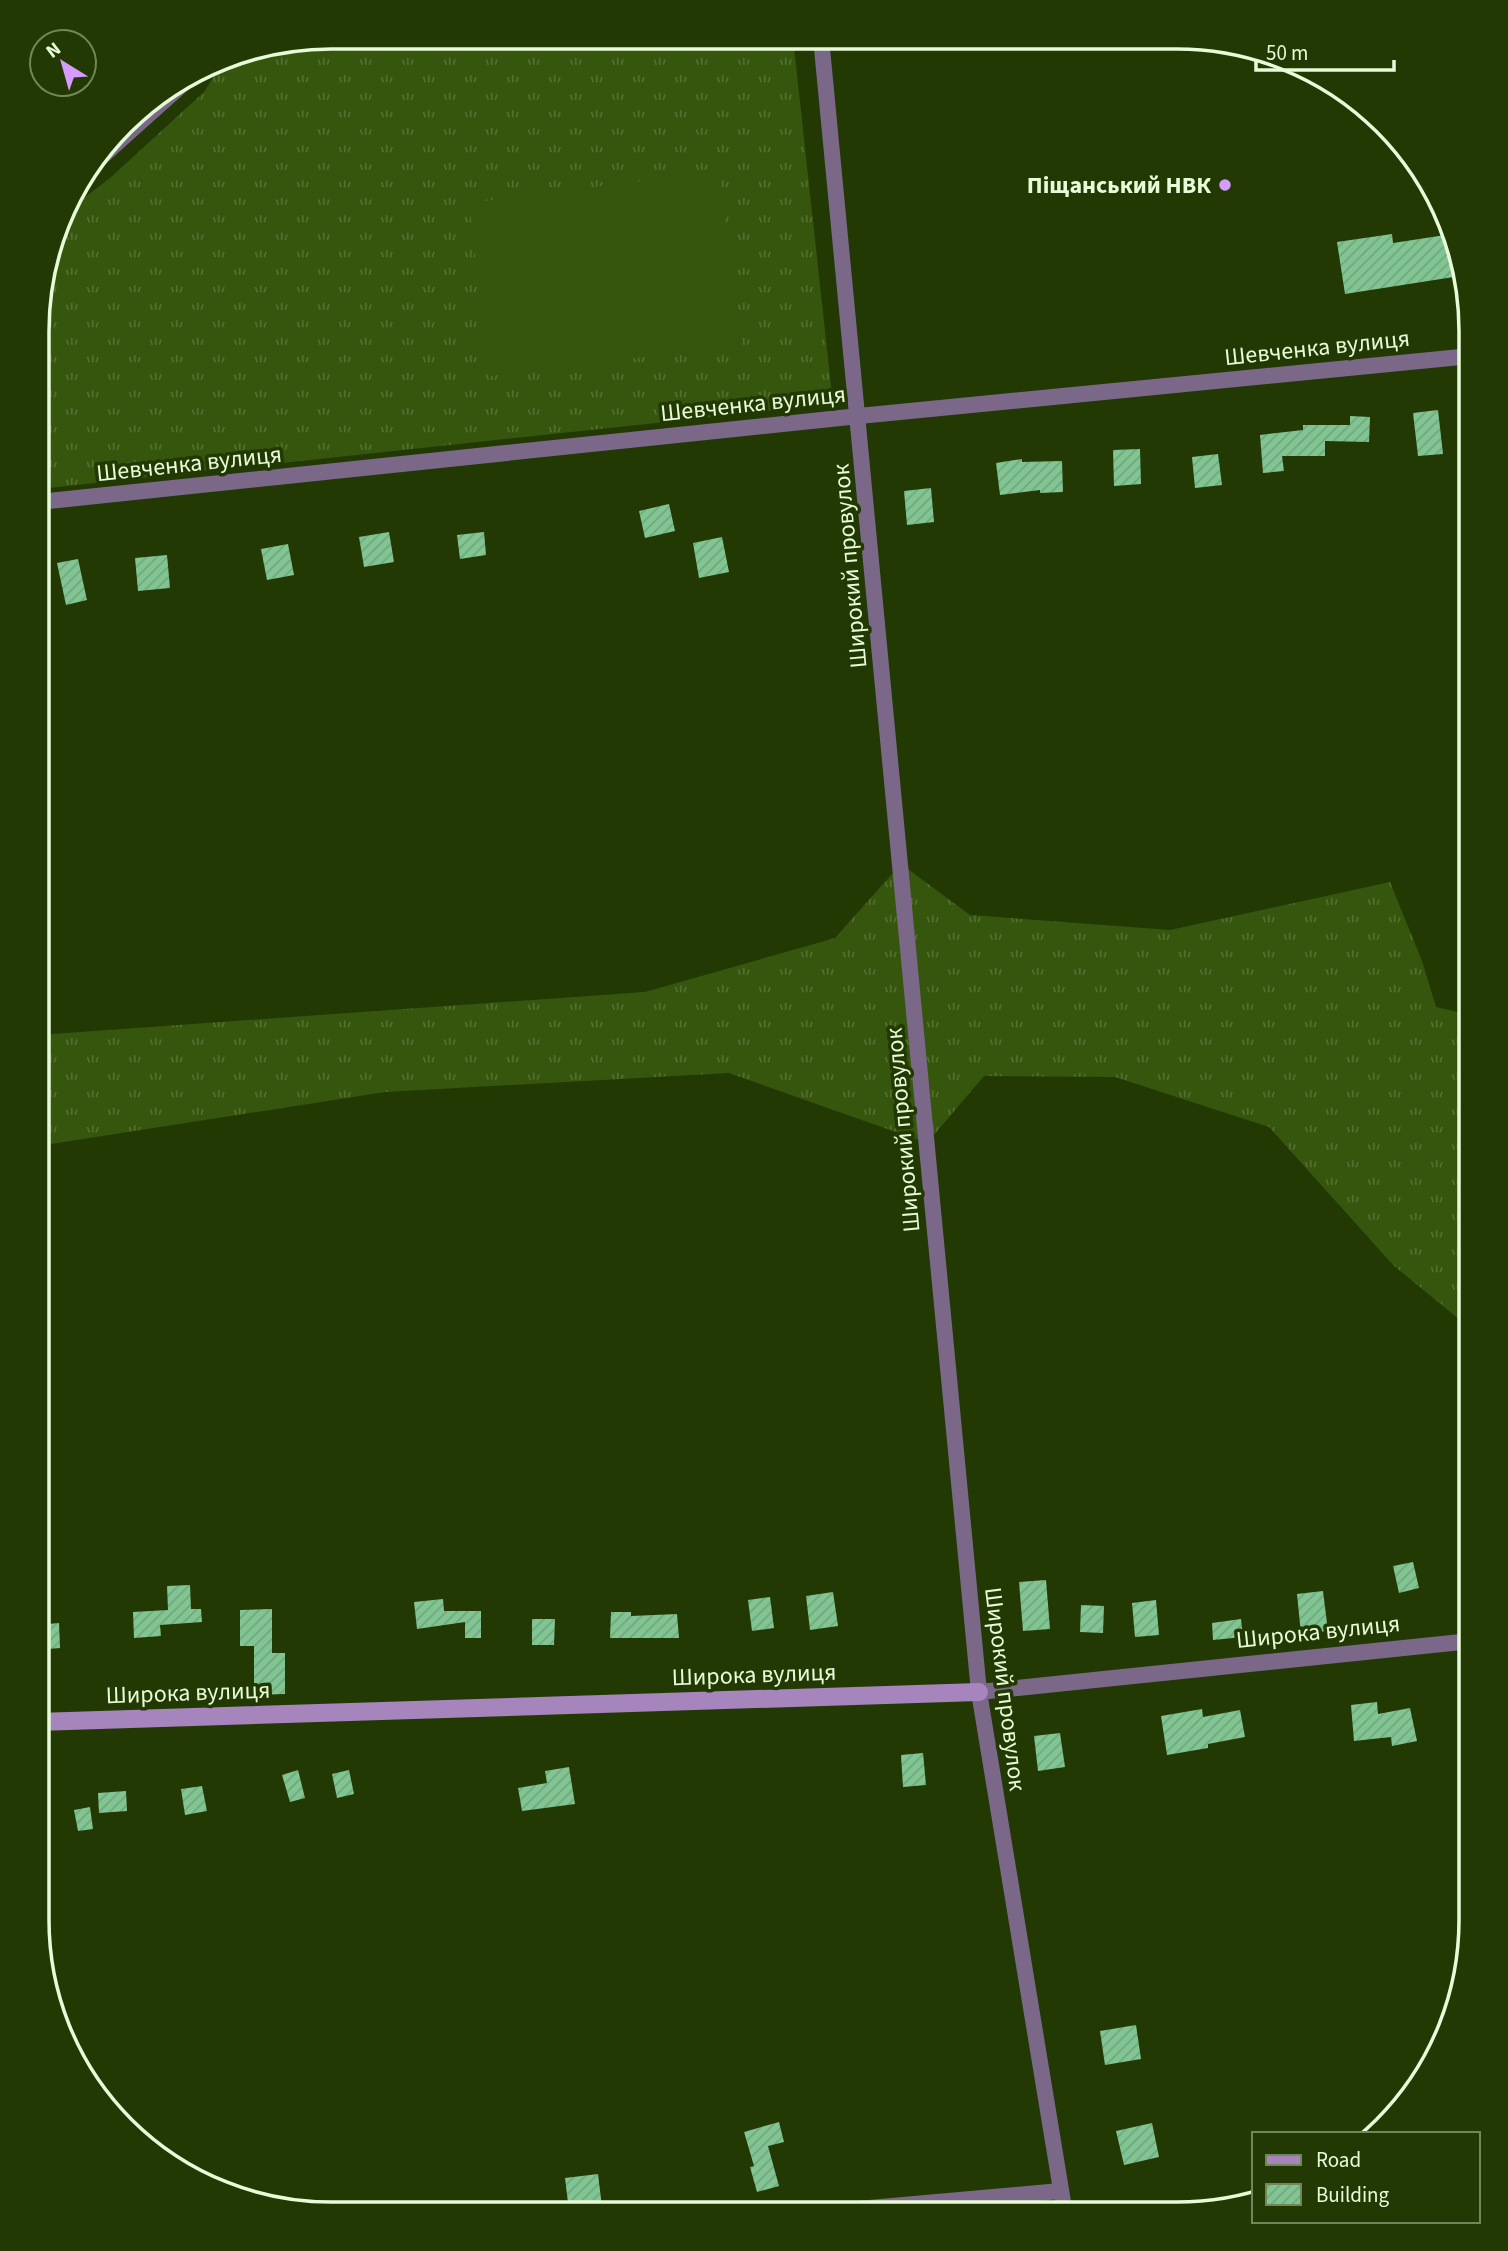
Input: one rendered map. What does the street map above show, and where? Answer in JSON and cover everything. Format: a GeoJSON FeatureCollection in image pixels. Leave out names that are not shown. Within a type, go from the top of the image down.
{"type":"FeatureCollection","features":[{"type":"Feature","properties":{"kind":"street","name":"Широкий провулок"},"geometry":{"type":"LineString","coordinates":[[822,49],[979,1692],[1062,2202]]}},
{"type":"Feature","properties":{"kind":"street","name":"Шевченка вулиця"},"geometry":{"type":"LineString","coordinates":[[49,501],[859,416],[1459,357]]}},
{"type":"Feature","properties":{"kind":"street","name":"Широка вулиця"},"geometry":{"type":"LineString","coordinates":[[49,1722],[979,1692],[1459,1641]]}},
{"type":"Feature","properties":{"kind":"street"},"geometry":{"type":"LineString","coordinates":[[936,2202],[1060,2191]]}},
{"type":"Feature","properties":{"kind":"green space"},"geometry":{"type":"Polygon","coordinates":[[[794,49],[833,404],[49,488],[51,294],[70,223],[81,200],[110,178],[204,92],[216,73],[223,70],[294,51],[794,49]]]}},
{"type":"Feature","properties":{"kind":"green space"},"geometry":{"type":"Polygon","coordinates":[[[719,171],[741,345],[490,376],[469,203],[719,171]]]}},
{"type":"Feature","properties":{"kind":"green space"},"geometry":{"type":"Polygon","coordinates":[[[901,864],[970,915],[1170,930],[1390,882],[1422,961],[1436,1007],[1459,1012],[1459,1319],[1393,1265],[1269,1127],[1115,1077],[984,1076],[927,1143],[729,1073],[385,1092],[49,1144],[49,1034],[645,992],[835,938],[901,864]]]}},
{"type":"Feature","properties":{"kind":"building"},"geometry":{"type":"Polygon","coordinates":[[[1392,234],[1393,243],[1442,235],[1454,277],[1345,294],[1337,242],[1392,234]]]}},
{"type":"Feature","properties":{"kind":"building"},"geometry":{"type":"Polygon","coordinates":[[[1438,410],[1443,454],[1418,456],[1413,413],[1438,410]]]}},
{"type":"Feature","properties":{"kind":"building"},"geometry":{"type":"Polygon","coordinates":[[[1350,416],[1370,417],[1369,442],[1325,441],[1325,456],[1282,456],[1284,471],[1263,473],[1260,435],[1303,430],[1303,425],[1350,425],[1350,416]]]}},
{"type":"Feature","properties":{"kind":"building"},"geometry":{"type":"Polygon","coordinates":[[[1140,449],[1141,484],[1114,486],[1113,450],[1140,449]]]}},
{"type":"Feature","properties":{"kind":"building"},"geometry":{"type":"Polygon","coordinates":[[[1218,454],[1222,485],[1195,488],[1192,457],[1218,454]]]}},
{"type":"Feature","properties":{"kind":"building"},"geometry":{"type":"Polygon","coordinates":[[[1022,459],[1022,462],[1062,461],[1063,492],[1040,493],[1040,490],[1000,495],[996,463],[1022,459]]]}},
{"type":"Feature","properties":{"kind":"building"},"geometry":{"type":"Polygon","coordinates":[[[931,488],[934,522],[907,525],[904,491],[931,488]]]}},
{"type":"Feature","properties":{"kind":"building"},"geometry":{"type":"Polygon","coordinates":[[[669,504],[675,531],[645,538],[639,511],[669,504]]]}},
{"type":"Feature","properties":{"kind":"building"},"geometry":{"type":"Polygon","coordinates":[[[389,532],[394,562],[364,567],[359,537],[389,532]]]}},
{"type":"Feature","properties":{"kind":"building"},"geometry":{"type":"Polygon","coordinates":[[[484,532],[486,555],[460,559],[457,535],[484,532]]]}},
{"type":"Feature","properties":{"kind":"building"},"geometry":{"type":"Polygon","coordinates":[[[722,537],[729,572],[699,578],[693,543],[722,537]]]}},
{"type":"Feature","properties":{"kind":"building"},"geometry":{"type":"Polygon","coordinates":[[[288,544],[294,575],[267,580],[261,549],[288,544]]]}},
{"type":"Feature","properties":{"kind":"building"},"geometry":{"type":"Polygon","coordinates":[[[167,555],[170,588],[138,591],[135,558],[167,555]]]}},
{"type":"Feature","properties":{"kind":"building"},"geometry":{"type":"Polygon","coordinates":[[[78,559],[87,600],[66,605],[57,563],[78,559]]]}},
{"type":"Feature","properties":{"kind":"building"},"geometry":{"type":"Polygon","coordinates":[[[1413,1562],[1419,1588],[1399,1593],[1393,1566],[1413,1562]]]}},
{"type":"Feature","properties":{"kind":"building"},"geometry":{"type":"Polygon","coordinates":[[[1046,1580],[1050,1629],[1023,1631],[1019,1582],[1046,1580]]]}},
{"type":"Feature","properties":{"kind":"building"},"geometry":{"type":"Polygon","coordinates":[[[190,1585],[191,1609],[201,1609],[202,1622],[160,1625],[161,1636],[134,1638],[133,1612],[168,1610],[167,1586],[190,1585]]]}},
{"type":"Feature","properties":{"kind":"building"},"geometry":{"type":"Polygon","coordinates":[[[1323,1591],[1328,1631],[1301,1634],[1297,1594],[1323,1591]]]}},
{"type":"Feature","properties":{"kind":"building"},"geometry":{"type":"Polygon","coordinates":[[[833,1592],[838,1626],[810,1630],[806,1596],[833,1592]]]}},
{"type":"Feature","properties":{"kind":"building"},"geometry":{"type":"Polygon","coordinates":[[[770,1597],[774,1628],[752,1631],[748,1600],[770,1597]]]}},
{"type":"Feature","properties":{"kind":"building"},"geometry":{"type":"Polygon","coordinates":[[[443,1599],[444,1611],[481,1611],[481,1638],[465,1638],[465,1622],[417,1629],[414,1602],[443,1599]]]}},
{"type":"Feature","properties":{"kind":"building"},"geometry":{"type":"Polygon","coordinates":[[[1156,1600],[1159,1635],[1135,1637],[1132,1603],[1156,1600]]]}},
{"type":"Feature","properties":{"kind":"building"},"geometry":{"type":"Polygon","coordinates":[[[1081,1605],[1104,1606],[1103,1633],[1080,1632],[1081,1605]]]}},
{"type":"Feature","properties":{"kind":"building"},"geometry":{"type":"Polygon","coordinates":[[[272,1609],[272,1653],[285,1653],[285,1694],[254,1695],[254,1646],[240,1646],[240,1610],[272,1609]]]}},
{"type":"Feature","properties":{"kind":"building"},"geometry":{"type":"Polygon","coordinates":[[[611,1612],[631,1612],[631,1616],[677,1614],[679,1638],[610,1638],[611,1612]]]}},
{"type":"Feature","properties":{"kind":"building"},"geometry":{"type":"Polygon","coordinates":[[[532,1619],[555,1619],[554,1645],[532,1645],[532,1619]]]}},
{"type":"Feature","properties":{"kind":"building"},"geometry":{"type":"Polygon","coordinates":[[[1241,1619],[1243,1637],[1213,1640],[1212,1623],[1241,1619]]]}},
{"type":"Feature","properties":{"kind":"building"},"geometry":{"type":"Polygon","coordinates":[[[59,1623],[60,1648],[49,1649],[49,1624],[59,1623]]]}},
{"type":"Feature","properties":{"kind":"building"},"geometry":{"type":"Polygon","coordinates":[[[1377,1702],[1378,1714],[1410,1708],[1417,1741],[1392,1746],[1391,1737],[1354,1741],[1351,1705],[1377,1702]]]}},
{"type":"Feature","properties":{"kind":"building"},"geometry":{"type":"Polygon","coordinates":[[[1202,1709],[1203,1717],[1240,1710],[1245,1737],[1208,1744],[1208,1748],[1167,1755],[1161,1716],[1202,1709]]]}},
{"type":"Feature","properties":{"kind":"building"},"geometry":{"type":"Polygon","coordinates":[[[1060,1733],[1065,1767],[1038,1771],[1034,1736],[1060,1733]]]}},
{"type":"Feature","properties":{"kind":"building"},"geometry":{"type":"Polygon","coordinates":[[[923,1753],[926,1785],[903,1787],[901,1755],[923,1753]]]}},
{"type":"Feature","properties":{"kind":"building"},"geometry":{"type":"Polygon","coordinates":[[[569,1767],[575,1804],[522,1811],[518,1788],[547,1783],[545,1771],[569,1767]]]}},
{"type":"Feature","properties":{"kind":"building"},"geometry":{"type":"Polygon","coordinates":[[[298,1770],[305,1798],[290,1802],[282,1775],[298,1770]]]}},
{"type":"Feature","properties":{"kind":"building"},"geometry":{"type":"Polygon","coordinates":[[[349,1770],[354,1794],[337,1798],[332,1774],[349,1770]]]}},
{"type":"Feature","properties":{"kind":"building"},"geometry":{"type":"Polygon","coordinates":[[[202,1786],[207,1811],[185,1815],[181,1789],[202,1786]]]}},
{"type":"Feature","properties":{"kind":"building"},"geometry":{"type":"Polygon","coordinates":[[[126,1791],[127,1811],[99,1813],[98,1793],[126,1791]]]}},
{"type":"Feature","properties":{"kind":"building"},"geometry":{"type":"Polygon","coordinates":[[[90,1807],[93,1829],[78,1831],[74,1810],[90,1807]]]}},
{"type":"Feature","properties":{"kind":"building"},"geometry":{"type":"Polygon","coordinates":[[[1136,2025],[1141,2059],[1105,2065],[1100,2031],[1136,2025]]]}},
{"type":"Feature","properties":{"kind":"building"},"geometry":{"type":"Polygon","coordinates":[[[779,2122],[784,2142],[768,2146],[779,2186],[757,2192],[750,2167],[754,2166],[744,2132],[779,2122]]]}},
{"type":"Feature","properties":{"kind":"building"},"geometry":{"type":"Polygon","coordinates":[[[1152,2123],[1159,2157],[1124,2165],[1116,2131],[1152,2123]]]}},
{"type":"Feature","properties":{"kind":"building"},"geometry":{"type":"Polygon","coordinates":[[[598,2174],[601,2202],[568,2202],[565,2178],[598,2174]]]}},
{"type":"Feature","properties":{"kind":"place","name":"Піщанський НВК"},"geometry":{"type":"Point","coordinates":[1225,185]}}]}
